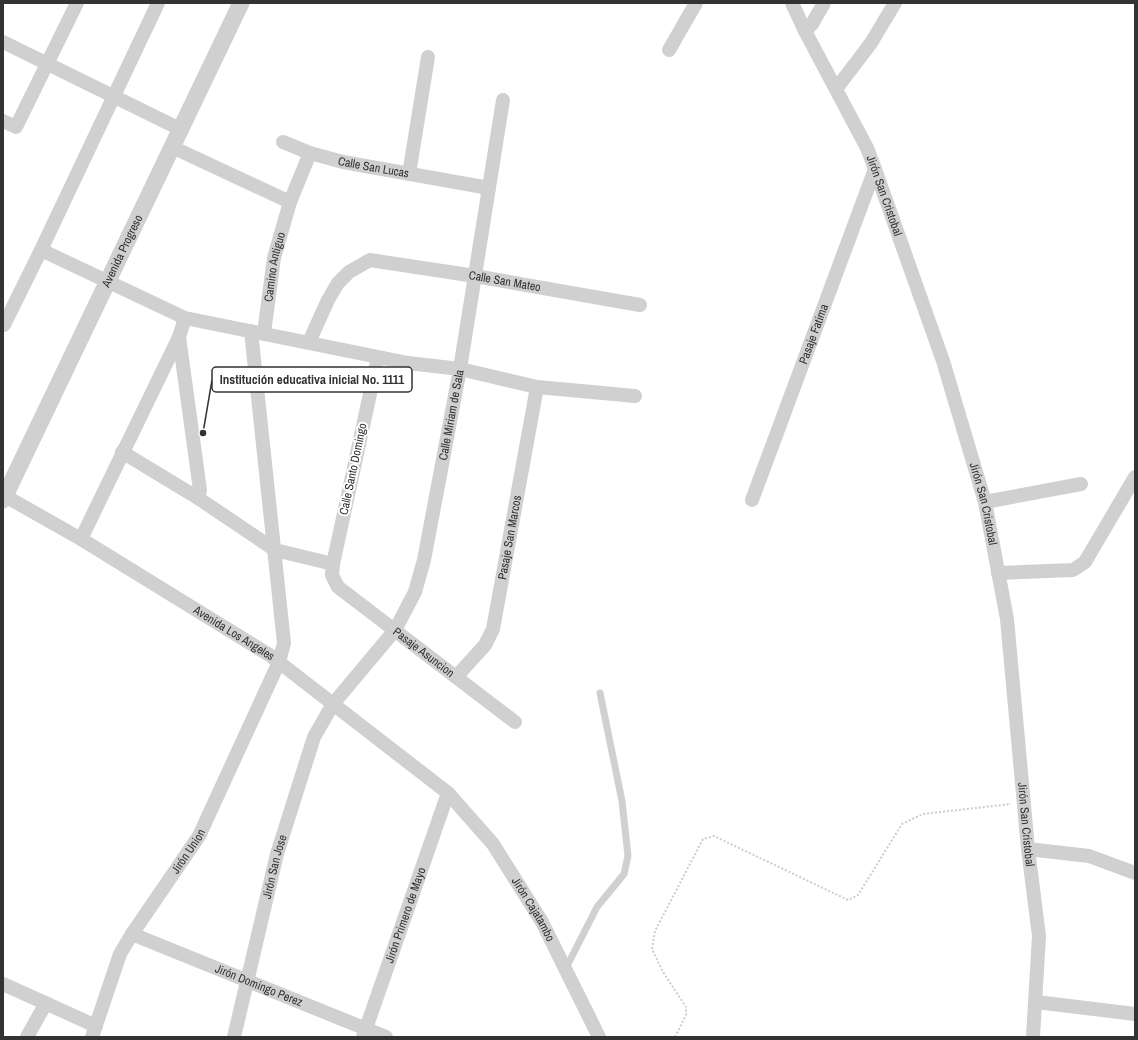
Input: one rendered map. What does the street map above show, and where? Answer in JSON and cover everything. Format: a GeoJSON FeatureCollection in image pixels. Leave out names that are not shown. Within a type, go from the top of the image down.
{"type":"FeatureCollection","features":[{"type":"Feature","properties":{"kind":"street"},"geometry":{"type":"LineString","coordinates":[[3,121],[16,127],[77,3]]}},
{"type":"Feature","properties":{"kind":"street"},"geometry":{"type":"LineString","coordinates":[[4,325],[158,3]]}},
{"type":"Feature","properties":{"kind":"street","name":"Avenida Progreso"},"geometry":{"type":"LineString","coordinates":[[4,497],[172,147],[182,130],[241,3]]}},
{"type":"Feature","properties":{"kind":"street"},"geometry":{"type":"LineString","coordinates":[[668,50],[696,3]]}},
{"type":"Feature","properties":{"kind":"street","name":"Jirón San Cristobal"},"geometry":{"type":"LineString","coordinates":[[792,3],[804,31],[867,148],[943,361],[985,502],[1007,619],[1028,849],[1039,936],[1033,1037]]}},
{"type":"Feature","properties":{"kind":"street"},"geometry":{"type":"LineString","coordinates":[[804,31],[812,24],[824,3]]}},
{"type":"Feature","properties":{"kind":"street"},"geometry":{"type":"LineString","coordinates":[[836,89],[872,43],[895,3]]}},
{"type":"Feature","properties":{"kind":"street"},"geometry":{"type":"LineString","coordinates":[[3,42],[47,62],[182,130]]}},
{"type":"Feature","properties":{"kind":"street"},"geometry":{"type":"LineString","coordinates":[[409,174],[428,57]]}},
{"type":"Feature","properties":{"kind":"street","name":"Calle Miriam de Sala"},"geometry":{"type":"LineString","coordinates":[[333,704],[395,630],[415,592],[424,560],[460,369],[503,100]]}},
{"type":"Feature","properties":{"kind":"street","name":"Calle San Lucas"},"geometry":{"type":"LineString","coordinates":[[283,142],[310,153],[344,162],[489,188]]}},
{"type":"Feature","properties":{"kind":"street"},"geometry":{"type":"LineString","coordinates":[[172,147],[290,202],[310,153]]}},
{"type":"Feature","properties":{"kind":"street","name":"Pasaje Fatima"},"geometry":{"type":"LineString","coordinates":[[752,500],[875,169]]}},
{"type":"Feature","properties":{"kind":"street","name":"Camino Antiguo"},"geometry":{"type":"LineString","coordinates":[[275,550],[257,332],[274,258],[290,202]]}},
{"type":"Feature","properties":{"kind":"street"},"geometry":{"type":"LineString","coordinates":[[41,250],[185,318],[408,363],[460,369],[538,387],[635,396]]}},
{"type":"Feature","properties":{"kind":"street","name":"Calle San Mateo"},"geometry":{"type":"LineString","coordinates":[[309,342],[328,300],[338,283],[349,272],[370,260],[475,276],[640,305]]}},
{"type":"Feature","properties":{"kind":"street"},"geometry":{"type":"LineString","coordinates":[[81,539],[179,337],[185,318]]}},
{"type":"Feature","properties":{"kind":"street"},"geometry":{"type":"LineString","coordinates":[[179,337],[200,490],[198,498]]}},
{"type":"Feature","properties":{"kind":"street","name":"Calle Santo Domingo"},"geometry":{"type":"LineString","coordinates":[[334,580],[333,564],[378,357]]}},
{"type":"Feature","properties":{"kind":"street","name":"Pasaje San Marcos"},"geometry":{"type":"LineString","coordinates":[[456,677],[485,645],[493,629],[538,387]]}},
{"type":"Feature","properties":{"kind":"street"},"geometry":{"type":"LineString","coordinates":[[122,452],[198,498],[275,550],[333,564]]}},
{"type":"Feature","properties":{"kind":"street"},"geometry":{"type":"LineString","coordinates":[[998,573],[1073,570],[1080,567],[1085,562],[1109,523],[1135,477]]}},
{"type":"Feature","properties":{"kind":"street"},"geometry":{"type":"LineString","coordinates":[[985,502],[1081,484]]}},
{"type":"Feature","properties":{"kind":"street","name":"Avenida Los Angeles"},"geometry":{"type":"LineString","coordinates":[[4,497],[81,539],[279,662],[448,793]]}},
{"type":"Feature","properties":{"kind":"street","name":"Jirón Union"},"geometry":{"type":"LineString","coordinates":[[94,1032],[120,954],[132,934],[200,836],[279,662],[284,642],[275,550]]}},
{"type":"Feature","properties":{"kind":"street","name":"Pasaje Asuncion"},"geometry":{"type":"LineString","coordinates":[[334,580],[338,587],[515,722]]}},
{"type":"Feature","properties":{"kind":"street","name":"Jirón San Jose"},"geometry":{"type":"LineString","coordinates":[[234,1037],[277,854],[314,737],[333,704]]}},
{"type":"Feature","properties":{"kind":"street","name":"Jirón Cajatambo"},"geometry":{"type":"LineString","coordinates":[[448,793],[493,844],[542,922],[599,1037]]}},
{"type":"Feature","properties":{"kind":"street","name":"Jirón Primero de Mayo"},"geometry":{"type":"LineString","coordinates":[[364,1033],[448,793]]}},
{"type":"Feature","properties":{"kind":"street"},"geometry":{"type":"LineString","coordinates":[[1028,849],[1089,856],[1135,873]]}},
{"type":"Feature","properties":{"kind":"street","name":"Jirón Domingo Perez"},"geometry":{"type":"LineString","coordinates":[[132,934],[247,980],[364,1033],[386,1037]]}},
{"type":"Feature","properties":{"kind":"street"},"geometry":{"type":"LineString","coordinates":[[3,984],[46,1003],[94,1032]]}},
{"type":"Feature","properties":{"kind":"street"},"geometry":{"type":"LineString","coordinates":[[1036,1002],[1135,1014]]}},
{"type":"Feature","properties":{"kind":"street"},"geometry":{"type":"LineString","coordinates":[[27,1037],[46,1003]]}},
{"type":"Feature","properties":{"kind":"lane"},"geometry":{"type":"LineString","coordinates":[[566,968],[597,907],[624,874],[628,856],[622,801],[600,693]]}},
{"type":"Feature","properties":{"kind":"path"},"geometry":{"type":"LineString","coordinates":[[675,1037],[686,1015],[686,1007],[663,972],[652,949],[655,931],[703,839],[714,836],[848,900],[858,895],[902,824],[923,814],[1024,803]]}},
{"type":"Feature","properties":{"kind":"place","name":"Institución educativa inicial No. 1111"},"geometry":{"type":"Point","coordinates":[203,433]}}]}
